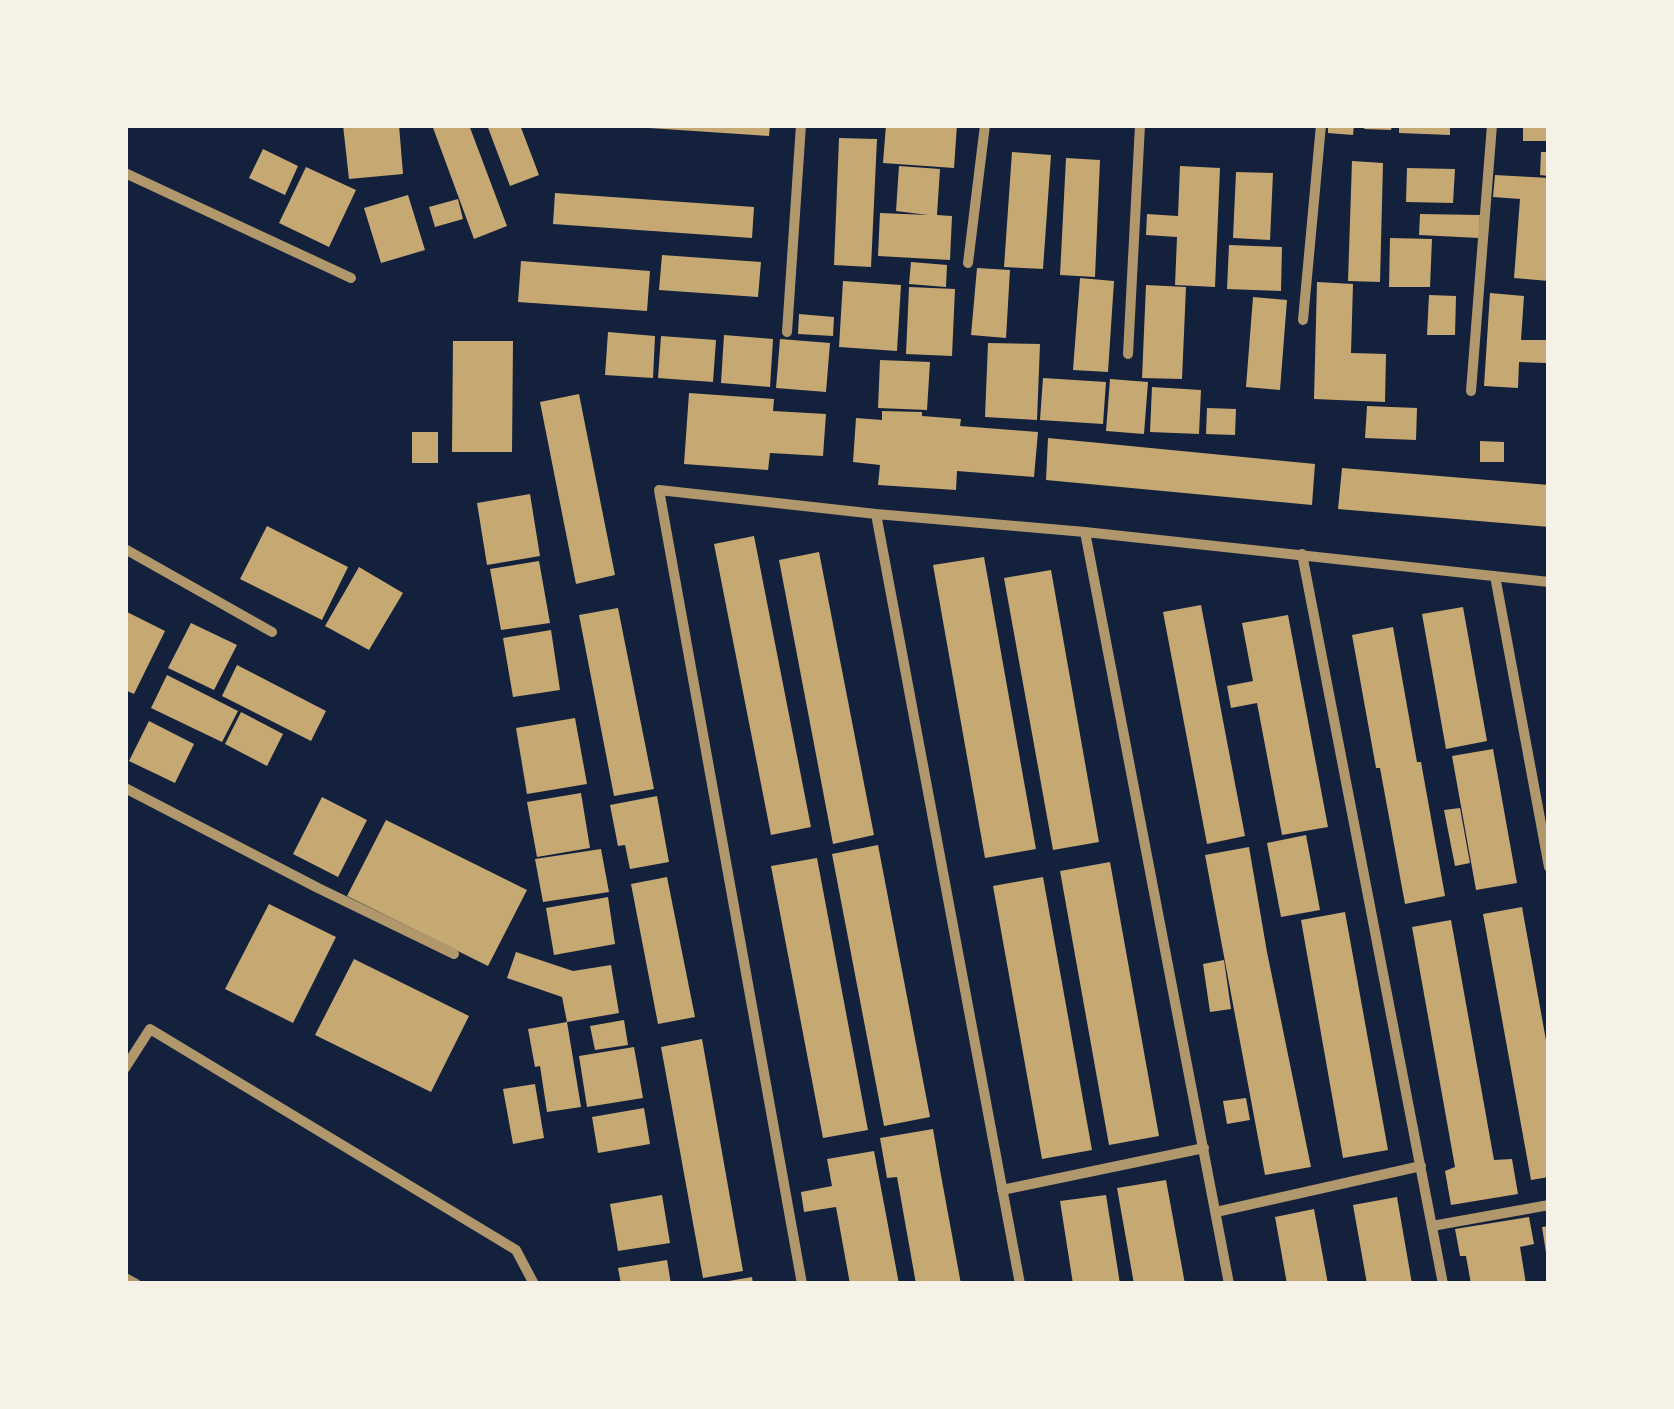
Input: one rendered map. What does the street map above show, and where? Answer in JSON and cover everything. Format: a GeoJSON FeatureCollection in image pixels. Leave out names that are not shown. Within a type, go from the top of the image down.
{"type":"FeatureCollection","features":[{"type":"Feature","properties":{"kind":"street"},"geometry":{"type":"LineString","coordinates":[[787,332],[801,125]]}},
{"type":"Feature","properties":{"kind":"street"},"geometry":{"type":"LineString","coordinates":[[968,263],[985,125]]}},
{"type":"Feature","properties":{"kind":"street"},"geometry":{"type":"LineString","coordinates":[[1128,354],[1140,125]]}},
{"type":"Feature","properties":{"kind":"street"},"geometry":{"type":"LineString","coordinates":[[1303,320],[1321,125]]}},
{"type":"Feature","properties":{"kind":"street"},"geometry":{"type":"LineString","coordinates":[[1471,391],[1492,125]]}},
{"type":"Feature","properties":{"kind":"street"},"geometry":{"type":"LineString","coordinates":[[125,173],[350,278]]}},
{"type":"Feature","properties":{"kind":"street"},"geometry":{"type":"LineString","coordinates":[[802,1284],[659,490],[1549,582]]}},
{"type":"Feature","properties":{"kind":"street"},"geometry":{"type":"LineString","coordinates":[[876,514],[1020,1284]]}},
{"type":"Feature","properties":{"kind":"street"},"geometry":{"type":"LineString","coordinates":[[1085,532],[1229,1284]]}},
{"type":"Feature","properties":{"kind":"street"},"geometry":{"type":"LineString","coordinates":[[125,549],[272,632]]}},
{"type":"Feature","properties":{"kind":"street"},"geometry":{"type":"LineString","coordinates":[[1302,554],[1443,1284]]}},
{"type":"Feature","properties":{"kind":"street"},"geometry":{"type":"LineString","coordinates":[[1495,576],[1549,867]]}},
{"type":"Feature","properties":{"kind":"street"},"geometry":{"type":"LineString","coordinates":[[125,788],[454,954]]}},
{"type":"Feature","properties":{"kind":"street"},"geometry":{"type":"LineString","coordinates":[[125,1068],[150,1028],[516,1250],[534,1284]]}},
{"type":"Feature","properties":{"kind":"street"},"geometry":{"type":"LineString","coordinates":[[1002,1190],[1204,1148]]}},
{"type":"Feature","properties":{"kind":"street"},"geometry":{"type":"LineString","coordinates":[[1216,1212],[1421,1166]]}},
{"type":"Feature","properties":{"kind":"street"},"geometry":{"type":"LineString","coordinates":[[1432,1226],[1549,1205]]}},
{"type":"Feature","properties":{"kind":"street"},"geometry":{"type":"LineString","coordinates":[[125,1278],[136,1284]]}},
{"type":"Feature","properties":{"kind":"building"},"geometry":{"type":"Polygon","coordinates":[[[343,125],[399,125],[403,174],[349,179],[343,125]]]}},
{"type":"Feature","properties":{"kind":"building"},"geometry":{"type":"Polygon","coordinates":[[[432,125],[469,125],[507,226],[474,239],[432,125]]]}},
{"type":"Feature","properties":{"kind":"building"},"geometry":{"type":"Polygon","coordinates":[[[487,125],[520,125],[539,175],[510,186],[487,125]]]}},
{"type":"Feature","properties":{"kind":"building"},"geometry":{"type":"Polygon","coordinates":[[[649,125],[770,125],[769,136],[649,125]]]}},
{"type":"Feature","properties":{"kind":"building"},"geometry":{"type":"Polygon","coordinates":[[[886,125],[957,125],[954,168],[883,163],[886,125]]]}},
{"type":"Feature","properties":{"kind":"building"},"geometry":{"type":"Polygon","coordinates":[[[1328,125],[1354,125],[1353,135],[1328,133],[1328,125]]]}},
{"type":"Feature","properties":{"kind":"building"},"geometry":{"type":"Polygon","coordinates":[[[1365,125],[1392,125],[1391,130],[1364,129],[1365,125]]]}},
{"type":"Feature","properties":{"kind":"building"},"geometry":{"type":"Polygon","coordinates":[[[1399,125],[1450,125],[1450,135],[1399,133],[1399,125]]]}},
{"type":"Feature","properties":{"kind":"building"},"geometry":{"type":"Polygon","coordinates":[[[1523,125],[1549,125],[1549,141],[1523,141],[1523,125]]]}},
{"type":"Feature","properties":{"kind":"building"},"geometry":{"type":"Polygon","coordinates":[[[839,138],[877,139],[871,267],[834,265],[839,138]]]}},
{"type":"Feature","properties":{"kind":"building"},"geometry":{"type":"Polygon","coordinates":[[[263,149],[298,166],[285,195],[249,178],[263,149]]]}},
{"type":"Feature","properties":{"kind":"building"},"geometry":{"type":"Polygon","coordinates":[[[1012,152],[1051,155],[1043,269],[1004,267],[1012,152]]]}},
{"type":"Feature","properties":{"kind":"building"},"geometry":{"type":"Polygon","coordinates":[[[1541,152],[1549,152],[1549,176],[1540,175],[1541,152]]]}},
{"type":"Feature","properties":{"kind":"building"},"geometry":{"type":"Polygon","coordinates":[[[1066,158],[1100,160],[1095,277],[1060,275],[1066,158]]]}},
{"type":"Feature","properties":{"kind":"building"},"geometry":{"type":"Polygon","coordinates":[[[1352,161],[1383,163],[1380,282],[1348,281],[1352,161]]]}},
{"type":"Feature","properties":{"kind":"building"},"geometry":{"type":"Polygon","coordinates":[[[899,166],[940,169],[937,215],[952,216],[950,260],[878,256],[880,213],[928,215],[896,211],[899,166]]]}},
{"type":"Feature","properties":{"kind":"building"},"geometry":{"type":"Polygon","coordinates":[[[1180,166],[1220,168],[1215,287],[1175,285],[1177,237],[1146,235],[1147,214],[1178,216],[1180,166]]]}},
{"type":"Feature","properties":{"kind":"building"},"geometry":{"type":"Polygon","coordinates":[[[306,167],[356,190],[329,247],[279,223],[306,167]]]}},
{"type":"Feature","properties":{"kind":"building"},"geometry":{"type":"Polygon","coordinates":[[[1407,168],[1455,169],[1453,203],[1406,202],[1407,168]]]}},
{"type":"Feature","properties":{"kind":"building"},"geometry":{"type":"Polygon","coordinates":[[[1236,172],[1273,173],[1270,240],[1233,238],[1236,172]]]}},
{"type":"Feature","properties":{"kind":"building"},"geometry":{"type":"Polygon","coordinates":[[[1495,175],[1549,178],[1549,281],[1514,278],[1520,199],[1493,197],[1495,175]]]}},
{"type":"Feature","properties":{"kind":"building"},"geometry":{"type":"Polygon","coordinates":[[[555,193],[754,207],[752,238],[553,224],[555,193]]]}},
{"type":"Feature","properties":{"kind":"building"},"geometry":{"type":"Polygon","coordinates":[[[408,195],[425,250],[381,263],[364,208],[408,195]]]}},
{"type":"Feature","properties":{"kind":"building"},"geometry":{"type":"Polygon","coordinates":[[[458,199],[463,219],[435,227],[429,207],[458,199]]]}},
{"type":"Feature","properties":{"kind":"building"},"geometry":{"type":"Polygon","coordinates":[[[1420,214],[1480,215],[1479,238],[1419,235],[1420,214]]]}},
{"type":"Feature","properties":{"kind":"building"},"geometry":{"type":"Polygon","coordinates":[[[1390,238],[1432,239],[1430,287],[1389,287],[1390,238]]]}},
{"type":"Feature","properties":{"kind":"building"},"geometry":{"type":"Polygon","coordinates":[[[1229,245],[1282,247],[1281,291],[1227,289],[1229,245]]]}},
{"type":"Feature","properties":{"kind":"building"},"geometry":{"type":"Polygon","coordinates":[[[662,255],[761,262],[758,297],[659,290],[662,255]]]}},
{"type":"Feature","properties":{"kind":"building"},"geometry":{"type":"Polygon","coordinates":[[[521,261],[650,271],[647,311],[518,302],[521,261]]]}},
{"type":"Feature","properties":{"kind":"building"},"geometry":{"type":"Polygon","coordinates":[[[911,262],[947,265],[946,287],[909,284],[911,262]]]}},
{"type":"Feature","properties":{"kind":"building"},"geometry":{"type":"Polygon","coordinates":[[[977,268],[1010,270],[1006,338],[971,335],[977,268]]]}},
{"type":"Feature","properties":{"kind":"building"},"geometry":{"type":"Polygon","coordinates":[[[1080,278],[1114,281],[1108,372],[1073,370],[1080,278]]]}},
{"type":"Feature","properties":{"kind":"building"},"geometry":{"type":"Polygon","coordinates":[[[843,281],[901,285],[897,351],[839,347],[843,281]]]}},
{"type":"Feature","properties":{"kind":"building"},"geometry":{"type":"Polygon","coordinates":[[[1317,282],[1353,284],[1351,353],[1386,354],[1385,402],[1314,399],[1317,282]]]}},
{"type":"Feature","properties":{"kind":"building"},"geometry":{"type":"Polygon","coordinates":[[[1146,285],[1186,287],[1182,379],[1142,378],[1146,285]]]}},
{"type":"Feature","properties":{"kind":"building"},"geometry":{"type":"Polygon","coordinates":[[[909,287],[955,289],[952,356],[906,354],[909,287]]]}},
{"type":"Feature","properties":{"kind":"building"},"geometry":{"type":"Polygon","coordinates":[[[1490,293],[1524,296],[1521,340],[1547,340],[1546,363],[1519,362],[1518,388],[1484,386],[1490,293]]]}},
{"type":"Feature","properties":{"kind":"building"},"geometry":{"type":"Polygon","coordinates":[[[1429,295],[1456,296],[1455,335],[1427,335],[1429,295]]]}},
{"type":"Feature","properties":{"kind":"building"},"geometry":{"type":"Polygon","coordinates":[[[1253,297],[1287,300],[1280,390],[1246,387],[1253,297]]]}},
{"type":"Feature","properties":{"kind":"building"},"geometry":{"type":"Polygon","coordinates":[[[799,314],[834,317],[833,336],[798,334],[799,314]]]}},
{"type":"Feature","properties":{"kind":"building"},"geometry":{"type":"Polygon","coordinates":[[[608,332],[655,336],[653,378],[605,375],[608,332]]]}},
{"type":"Feature","properties":{"kind":"building"},"geometry":{"type":"Polygon","coordinates":[[[724,335],[773,339],[770,387],[721,383],[724,335]]]}},
{"type":"Feature","properties":{"kind":"building"},"geometry":{"type":"Polygon","coordinates":[[[661,336],[716,340],[713,382],[658,378],[661,336]]]}},
{"type":"Feature","properties":{"kind":"building"},"geometry":{"type":"Polygon","coordinates":[[[780,339],[830,343],[826,392],[776,388],[780,339]]]}},
{"type":"Feature","properties":{"kind":"building"},"geometry":{"type":"Polygon","coordinates":[[[453,341],[513,341],[512,452],[452,452],[453,341]]]}},
{"type":"Feature","properties":{"kind":"building"},"geometry":{"type":"Polygon","coordinates":[[[988,343],[1040,344],[1037,420],[985,417],[988,343]]]}},
{"type":"Feature","properties":{"kind":"building"},"geometry":{"type":"Polygon","coordinates":[[[880,360],[930,362],[927,410],[878,408],[880,360]]]}},
{"type":"Feature","properties":{"kind":"building"},"geometry":{"type":"Polygon","coordinates":[[[1043,378],[1106,382],[1103,424],[1040,420],[1043,378]]]}},
{"type":"Feature","properties":{"kind":"building"},"geometry":{"type":"Polygon","coordinates":[[[1110,379],[1148,382],[1144,434],[1106,431],[1110,379]]]}},
{"type":"Feature","properties":{"kind":"building"},"geometry":{"type":"Polygon","coordinates":[[[1152,387],[1201,390],[1199,434],[1150,432],[1152,387]]]}},
{"type":"Feature","properties":{"kind":"building"},"geometry":{"type":"Polygon","coordinates":[[[689,393],[774,399],[773,411],[826,414],[823,456],[770,453],[768,470],[684,464],[689,393]]]}},
{"type":"Feature","properties":{"kind":"building"},"geometry":{"type":"Polygon","coordinates":[[[579,394],[615,575],[576,584],[540,402],[579,394]]]}},
{"type":"Feature","properties":{"kind":"building"},"geometry":{"type":"Polygon","coordinates":[[[1367,406],[1417,408],[1416,440],[1365,438],[1367,406]]]}},
{"type":"Feature","properties":{"kind":"building"},"geometry":{"type":"Polygon","coordinates":[[[1207,408],[1236,409],[1235,435],[1206,434],[1207,408]]]}},
{"type":"Feature","properties":{"kind":"building"},"geometry":{"type":"Polygon","coordinates":[[[882,411],[922,412],[922,416],[961,419],[960,426],[1038,432],[1034,477],[957,471],[956,490],[878,485],[880,465],[853,462],[856,418],[882,420],[882,411]]]}},
{"type":"Feature","properties":{"kind":"building"},"geometry":{"type":"Polygon","coordinates":[[[412,432],[438,432],[438,463],[412,463],[412,432]]]}},
{"type":"Feature","properties":{"kind":"building"},"geometry":{"type":"Polygon","coordinates":[[[1048,438],[1315,464],[1312,505],[1046,480],[1048,438]]]}},
{"type":"Feature","properties":{"kind":"building"},"geometry":{"type":"Polygon","coordinates":[[[1480,441],[1504,442],[1504,462],[1480,462],[1480,441]]]}},
{"type":"Feature","properties":{"kind":"building"},"geometry":{"type":"Polygon","coordinates":[[[1342,468],[1549,485],[1549,527],[1338,509],[1342,468]]]}},
{"type":"Feature","properties":{"kind":"building"},"geometry":{"type":"Polygon","coordinates":[[[530,494],[540,556],[487,565],[477,503],[530,494]]]}},
{"type":"Feature","properties":{"kind":"building"},"geometry":{"type":"Polygon","coordinates":[[[267,526],[348,567],[322,620],[240,579],[267,526]]]}},
{"type":"Feature","properties":{"kind":"building"},"geometry":{"type":"Polygon","coordinates":[[[754,536],[811,827],[771,835],[714,544],[754,536]]]}},
{"type":"Feature","properties":{"kind":"building"},"geometry":{"type":"Polygon","coordinates":[[[819,552],[874,835],[833,844],[779,560],[819,552]]]}},
{"type":"Feature","properties":{"kind":"building"},"geometry":{"type":"Polygon","coordinates":[[[984,557],[1036,849],[985,858],[933,565],[984,557]]]}},
{"type":"Feature","properties":{"kind":"building"},"geometry":{"type":"Polygon","coordinates":[[[539,561],[550,623],[501,630],[490,569],[539,561]]]}},
{"type":"Feature","properties":{"kind":"building"},"geometry":{"type":"Polygon","coordinates":[[[359,567],[403,593],[369,650],[325,626],[359,567]]]}},
{"type":"Feature","properties":{"kind":"building"},"geometry":{"type":"Polygon","coordinates":[[[1051,570],[1099,842],[1053,850],[1004,578],[1051,570]]]}},
{"type":"Feature","properties":{"kind":"building"},"geometry":{"type":"Polygon","coordinates":[[[1201,605],[1245,836],[1207,844],[1163,612],[1201,605]]]}},
{"type":"Feature","properties":{"kind":"building"},"geometry":{"type":"Polygon","coordinates":[[[1463,607],[1487,741],[1446,749],[1422,614],[1463,607]]]}},
{"type":"Feature","properties":{"kind":"building"},"geometry":{"type":"Polygon","coordinates":[[[618,608],[654,789],[614,796],[579,615],[618,608]]]}},
{"type":"Feature","properties":{"kind":"building"},"geometry":{"type":"Polygon","coordinates":[[[125,611],[165,631],[134,694],[125,690],[125,611]]]}},
{"type":"Feature","properties":{"kind":"building"},"geometry":{"type":"Polygon","coordinates":[[[1288,615],[1328,827],[1282,835],[1257,703],[1231,708],[1227,686],[1253,681],[1242,623],[1288,615]]]}},
{"type":"Feature","properties":{"kind":"building"},"geometry":{"type":"Polygon","coordinates":[[[191,623],[237,645],[214,690],[168,668],[191,623]]]}},
{"type":"Feature","properties":{"kind":"building"},"geometry":{"type":"Polygon","coordinates":[[[1393,627],[1445,896],[1405,904],[1352,635],[1393,627]]]}},
{"type":"Feature","properties":{"kind":"building"},"geometry":{"type":"Polygon","coordinates":[[[551,630],[560,690],[513,697],[503,638],[551,630]]]}},
{"type":"Feature","properties":{"kind":"building"},"geometry":{"type":"Polygon","coordinates":[[[237,665],[326,711],[311,741],[222,696],[237,665]]]}},
{"type":"Feature","properties":{"kind":"building"},"geometry":{"type":"Polygon","coordinates":[[[167,675],[238,711],[222,742],[151,708],[167,675]]]}},
{"type":"Feature","properties":{"kind":"building"},"geometry":{"type":"Polygon","coordinates":[[[241,712],[283,734],[267,766],[225,744],[241,712]]]}},
{"type":"Feature","properties":{"kind":"building"},"geometry":{"type":"Polygon","coordinates":[[[575,718],[587,784],[527,794],[516,728],[575,718]]]}},
{"type":"Feature","properties":{"kind":"building"},"geometry":{"type":"Polygon","coordinates":[[[149,721],[194,744],[175,783],[129,761],[149,721]]]}},
{"type":"Feature","properties":{"kind":"building"},"geometry":{"type":"Polygon","coordinates":[[[1493,749],[1517,883],[1476,890],[1452,756],[1493,749]]]}},
{"type":"Feature","properties":{"kind":"building"},"geometry":{"type":"Polygon","coordinates":[[[581,793],[590,848],[537,857],[527,802],[581,793]]]}},
{"type":"Feature","properties":{"kind":"building"},"geometry":{"type":"Polygon","coordinates":[[[657,796],[669,862],[630,869],[625,845],[618,846],[610,805],[657,796]]]}},
{"type":"Feature","properties":{"kind":"building"},"geometry":{"type":"Polygon","coordinates":[[[322,797],[367,820],[338,877],[293,854],[322,797]]]}},
{"type":"Feature","properties":{"kind":"building"},"geometry":{"type":"Polygon","coordinates":[[[1460,808],[1470,863],[1455,866],[1444,810],[1460,808]]]}},
{"type":"Feature","properties":{"kind":"building"},"geometry":{"type":"Polygon","coordinates":[[[386,820],[527,890],[488,966],[347,896],[386,820]]]}},
{"type":"Feature","properties":{"kind":"building"},"geometry":{"type":"Polygon","coordinates":[[[1306,835],[1320,910],[1281,917],[1267,843],[1306,835]]]}},
{"type":"Feature","properties":{"kind":"building"},"geometry":{"type":"Polygon","coordinates":[[[878,845],[930,1117],[884,1126],[832,854],[878,845]]]}},
{"type":"Feature","properties":{"kind":"building"},"geometry":{"type":"Polygon","coordinates":[[[1249,847],[1311,1167],[1265,1175],[1205,855],[1249,847]]]}},
{"type":"Feature","properties":{"kind":"building"},"geometry":{"type":"Polygon","coordinates":[[[601,849],[609,892],[543,902],[535,859],[601,849]]]}},
{"type":"Feature","properties":{"kind":"building"},"geometry":{"type":"Polygon","coordinates":[[[817,858],[868,1130],[823,1138],[771,866],[817,858]]]}},
{"type":"Feature","properties":{"kind":"building"},"geometry":{"type":"Polygon","coordinates":[[[1110,862],[1159,1136],[1109,1145],[1060,871],[1110,862]]]}},
{"type":"Feature","properties":{"kind":"building"},"geometry":{"type":"Polygon","coordinates":[[[667,877],[695,1017],[658,1024],[631,884],[667,877]]]}},
{"type":"Feature","properties":{"kind":"building"},"geometry":{"type":"Polygon","coordinates":[[[1043,877],[1092,1150],[1042,1159],[993,886],[1043,877]]]}},
{"type":"Feature","properties":{"kind":"building"},"geometry":{"type":"Polygon","coordinates":[[[608,897],[615,944],[554,955],[546,908],[608,897]]]}},
{"type":"Feature","properties":{"kind":"building"},"geometry":{"type":"Polygon","coordinates":[[[269,904],[336,937],[293,1023],[225,989],[269,904]]]}},
{"type":"Feature","properties":{"kind":"building"},"geometry":{"type":"Polygon","coordinates":[[[1522,907],[1549,1057],[1549,1177],[1531,1180],[1483,914],[1522,907]]]}},
{"type":"Feature","properties":{"kind":"building"},"geometry":{"type":"Polygon","coordinates":[[[1345,912],[1388,1150],[1343,1158],[1301,920],[1345,912]]]}},
{"type":"Feature","properties":{"kind":"building"},"geometry":{"type":"Polygon","coordinates":[[[1451,920],[1494,1160],[1512,1159],[1518,1194],[1451,1205],[1445,1171],[1455,1167],[1412,927],[1451,920]]]}},
{"type":"Feature","properties":{"kind":"building"},"geometry":{"type":"Polygon","coordinates":[[[516,952],[573,971],[611,965],[619,1013],[567,1022],[562,997],[507,978],[516,952]]]}},
{"type":"Feature","properties":{"kind":"building"},"geometry":{"type":"Polygon","coordinates":[[[354,959],[469,1016],[431,1092],[315,1035],[354,959]]]}},
{"type":"Feature","properties":{"kind":"building"},"geometry":{"type":"Polygon","coordinates":[[[1224,960],[1231,1009],[1210,1012],[1203,964],[1224,960]]]}},
{"type":"Feature","properties":{"kind":"building"},"geometry":{"type":"Polygon","coordinates":[[[624,1020],[628,1045],[595,1050],[590,1026],[624,1020]]]}},
{"type":"Feature","properties":{"kind":"building"},"geometry":{"type":"Polygon","coordinates":[[[567,1022],[581,1107],[547,1112],[540,1066],[535,1067],[528,1029],[567,1022]]]}},
{"type":"Feature","properties":{"kind":"building"},"geometry":{"type":"Polygon","coordinates":[[[702,1039],[743,1271],[703,1278],[661,1047],[702,1039]]]}},
{"type":"Feature","properties":{"kind":"building"},"geometry":{"type":"Polygon","coordinates":[[[634,1047],[643,1098],[587,1107],[579,1056],[634,1047]]]}},
{"type":"Feature","properties":{"kind":"building"},"geometry":{"type":"Polygon","coordinates":[[[535,1084],[544,1138],[513,1144],[503,1089],[535,1084]]]}},
{"type":"Feature","properties":{"kind":"building"},"geometry":{"type":"Polygon","coordinates":[[[1246,1098],[1250,1120],[1227,1124],[1223,1101],[1246,1098]]]}},
{"type":"Feature","properties":{"kind":"building"},"geometry":{"type":"Polygon","coordinates":[[[644,1108],[650,1144],[598,1153],[592,1117],[644,1108]]]}},
{"type":"Feature","properties":{"kind":"building"},"geometry":{"type":"Polygon","coordinates":[[[933,1129],[961,1284],[916,1284],[897,1177],[887,1178],[880,1138],[933,1129]]]}},
{"type":"Feature","properties":{"kind":"building"},"geometry":{"type":"Polygon","coordinates":[[[874,1151],[899,1284],[850,1284],[836,1207],[804,1212],[801,1192],[832,1186],[827,1159],[874,1151]]]}},
{"type":"Feature","properties":{"kind":"building"},"geometry":{"type":"Polygon","coordinates":[[[1166,1180],[1185,1284],[1134,1284],[1117,1188],[1166,1180]]]}},
{"type":"Feature","properties":{"kind":"building"},"geometry":{"type":"Polygon","coordinates":[[[662,1195],[670,1243],[618,1251],[610,1204],[662,1195]]]}},
{"type":"Feature","properties":{"kind":"building"},"geometry":{"type":"Polygon","coordinates":[[[1106,1195],[1120,1284],[1073,1284],[1060,1201],[1106,1195]]]}},
{"type":"Feature","properties":{"kind":"building"},"geometry":{"type":"Polygon","coordinates":[[[1397,1197],[1412,1284],[1367,1284],[1353,1205],[1397,1197]]]}},
{"type":"Feature","properties":{"kind":"building"},"geometry":{"type":"Polygon","coordinates":[[[1314,1209],[1328,1284],[1287,1284],[1275,1217],[1314,1209]]]}},
{"type":"Feature","properties":{"kind":"building"},"geometry":{"type":"Polygon","coordinates":[[[1529,1217],[1534,1244],[1520,1247],[1526,1284],[1471,1284],[1466,1256],[1460,1256],[1455,1229],[1529,1217]]]}},
{"type":"Feature","properties":{"kind":"building"},"geometry":{"type":"Polygon","coordinates":[[[1549,1226],[1549,1259],[1547,1259],[1542,1227],[1549,1226]]]}},
{"type":"Feature","properties":{"kind":"building"},"geometry":{"type":"Polygon","coordinates":[[[667,1260],[671,1284],[621,1284],[618,1268],[667,1260]]]}},
{"type":"Feature","properties":{"kind":"building"},"geometry":{"type":"Polygon","coordinates":[[[752,1277],[753,1284],[723,1284],[723,1282],[752,1277]]]}}]}
